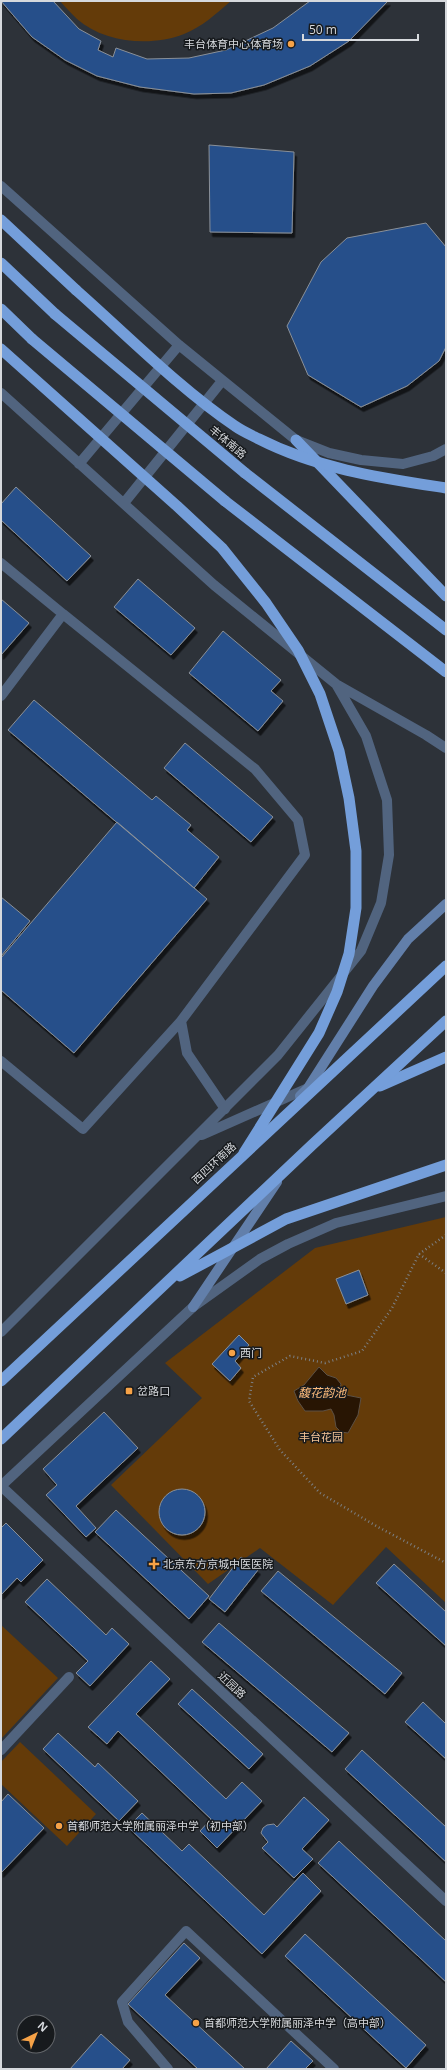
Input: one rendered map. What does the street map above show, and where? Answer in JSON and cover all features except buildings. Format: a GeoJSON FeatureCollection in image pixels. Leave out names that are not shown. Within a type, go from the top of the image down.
{"type":"FeatureCollection","features":[{"type":"Feature","properties":{"kind":"highway"},"geometry":{"type":"LineString","coordinates":[[1,220],[76,290],[187,389],[236,427],[280,449],[322,464],[363,474],[446,488]]}},
{"type":"Feature","properties":{"kind":"highway","name":"丰体南路"},"geometry":{"type":"LineString","coordinates":[[1,264],[55,314],[245,473],[446,630]]}},
{"type":"Feature","properties":{"kind":"highway"},"geometry":{"type":"LineString","coordinates":[[1,309],[32,339],[225,501],[446,672]]}},
{"type":"Feature","properties":{"kind":"highway"},"geometry":{"type":"LineString","coordinates":[[1,349],[222,548],[266,604],[298,650],[320,694],[339,751],[349,798],[356,851],[356,908],[348,954],[336,992],[319,1032],[244,1153]]}},
{"type":"Feature","properties":{"kind":"highway"},"geometry":{"type":"LineString","coordinates":[[296,440],[446,596]]}},
{"type":"Feature","properties":{"kind":"highway","name":"西四环南路"},"geometry":{"type":"LineString","coordinates":[[1,1380],[446,966]]}},
{"type":"Feature","properties":{"kind":"highway"},"geometry":{"type":"LineString","coordinates":[[4,1436],[167,1284],[312,1145],[446,1021]]}},
{"type":"Feature","properties":{"kind":"highway"},"geometry":{"type":"LineString","coordinates":[[380,1086],[446,1057]]}},
{"type":"Feature","properties":{"kind":"highway"},"geometry":{"type":"LineString","coordinates":[[167,1284],[286,1219],[446,1165]]}},
{"type":"Feature","properties":{"kind":"main road","name":"西四环南路"},"geometry":{"type":"LineString","coordinates":[[1,1380],[308,1088],[374,986],[404,945],[446,904]]}},
{"type":"Feature","properties":{"kind":"main road"},"geometry":{"type":"LineString","coordinates":[[27,1415],[281,1176],[380,1086]]}},
{"type":"Feature","properties":{"kind":"main road"},"geometry":{"type":"LineString","coordinates":[[193,1307],[281,1176]]}},
{"type":"Feature","properties":{"kind":"street"},"geometry":{"type":"LineString","coordinates":[[1,186],[104,280],[179,345],[296,440],[329,453],[361,460],[403,464],[433,456],[446,449]]}},
{"type":"Feature","properties":{"kind":"street"},"geometry":{"type":"LineString","coordinates":[[79,464],[179,345]]}},
{"type":"Feature","properties":{"kind":"street"},"geometry":{"type":"LineString","coordinates":[[124,504],[222,381]]}},
{"type":"Feature","properties":{"kind":"street"},"geometry":{"type":"LineString","coordinates":[[1,393],[214,585],[336,684],[446,748]]}},
{"type":"Feature","properties":{"kind":"street"},"geometry":{"type":"LineString","coordinates":[[1,563],[255,769],[298,820],[305,855],[181,1021],[83,1129],[1,1061]]}},
{"type":"Feature","properties":{"kind":"street"},"geometry":{"type":"LineString","coordinates":[[1,696],[63,614]]}},
{"type":"Feature","properties":{"kind":"street"},"geometry":{"type":"LineString","coordinates":[[196,1138],[278,1055],[361,951],[381,903],[389,855],[387,800],[366,736],[336,684]]}},
{"type":"Feature","properties":{"kind":"street"},"geometry":{"type":"LineString","coordinates":[[181,1021],[187,1053],[225,1109]]}},
{"type":"Feature","properties":{"kind":"street","name":"西四环南路"},"geometry":{"type":"LineString","coordinates":[[1,1332],[196,1138],[308,1088]]}},
{"type":"Feature","properties":{"kind":"street"},"geometry":{"type":"LineString","coordinates":[[1,1486],[193,1307],[260,1259],[288,1244],[336,1223],[446,1196]]}},
{"type":"Feature","properties":{"kind":"street","name":"近园路"},"geometry":{"type":"LineString","coordinates":[[1,1486],[446,1901]]}},
{"type":"Feature","properties":{"kind":"street"},"geometry":{"type":"LineString","coordinates":[[1,1750],[69,1678]]}},
{"type":"Feature","properties":{"kind":"street"},"geometry":{"type":"LineString","coordinates":[[168,2069],[128,2022],[122,2002],[186,1931],[334,2069]]}},
{"type":"Feature","properties":{"kind":"path"},"geometry":{"type":"LineString","coordinates":[[446,1235],[419,1254],[392,1308],[362,1351],[325,1363],[290,1356],[253,1377],[249,1401],[280,1450],[320,1494],[446,1563]]}},
{"type":"Feature","properties":{"kind":"path"},"geometry":{"type":"LineString","coordinates":[[419,1254],[446,1273]]}},
{"type":"Feature","properties":{"kind":"green space"},"geometry":{"type":"Polygon","coordinates":[[[60,1],[231,1],[191,31],[157,41],[143,41],[114,38],[100,33],[77,19],[60,1]]]}},
{"type":"Feature","properties":{"kind":"green space","name":"丰台花园"},"geometry":{"type":"Polygon","coordinates":[[[446,1217],[446,1603],[386,1547],[333,1605],[260,1548],[208,1584],[111,1485],[202,1398],[165,1363],[315,1248],[446,1217]]]}},
{"type":"Feature","properties":{"kind":"green space"},"geometry":{"type":"Polygon","coordinates":[[[1,1625],[58,1678],[1,1739],[1,1625]]]}},
{"type":"Feature","properties":{"kind":"green space"},"geometry":{"type":"Polygon","coordinates":[[[20,1742],[96,1814],[67,1846],[1,1784],[1,1762],[20,1742]]]}},
{"type":"Feature","properties":{"kind":"water","name":"馥花韵池"},"geometry":{"type":"Polygon","coordinates":[[[319,1367],[327,1375],[336,1378],[341,1384],[340,1389],[346,1395],[361,1398],[358,1415],[348,1433],[341,1432],[336,1427],[334,1415],[331,1409],[323,1411],[305,1411],[298,1401],[294,1391],[304,1385],[319,1367]]]}},
{"type":"Feature","properties":{"kind":"place","name":"丰台体育中心体育场"},"geometry":{"type":"Point","coordinates":[291,44]}},
{"type":"Feature","properties":{"kind":"place","name":"西门"},"geometry":{"type":"Point","coordinates":[232,1353]}},
{"type":"Feature","properties":{"kind":"place","name":"岔路口"},"geometry":{"type":"Point","coordinates":[129,1391]}},
{"type":"Feature","properties":{"kind":"place","name":"北京东方京城中医医院"},"geometry":{"type":"Point","coordinates":[154,1564]}},
{"type":"Feature","properties":{"kind":"place","name":"首都师范大学附属丽泽中学（初中部）"},"geometry":{"type":"Point","coordinates":[59,1826]}},
{"type":"Feature","properties":{"kind":"place","name":"首都师范大学附属丽泽中学（高中部）"},"geometry":{"type":"Point","coordinates":[196,2023]}}]}
